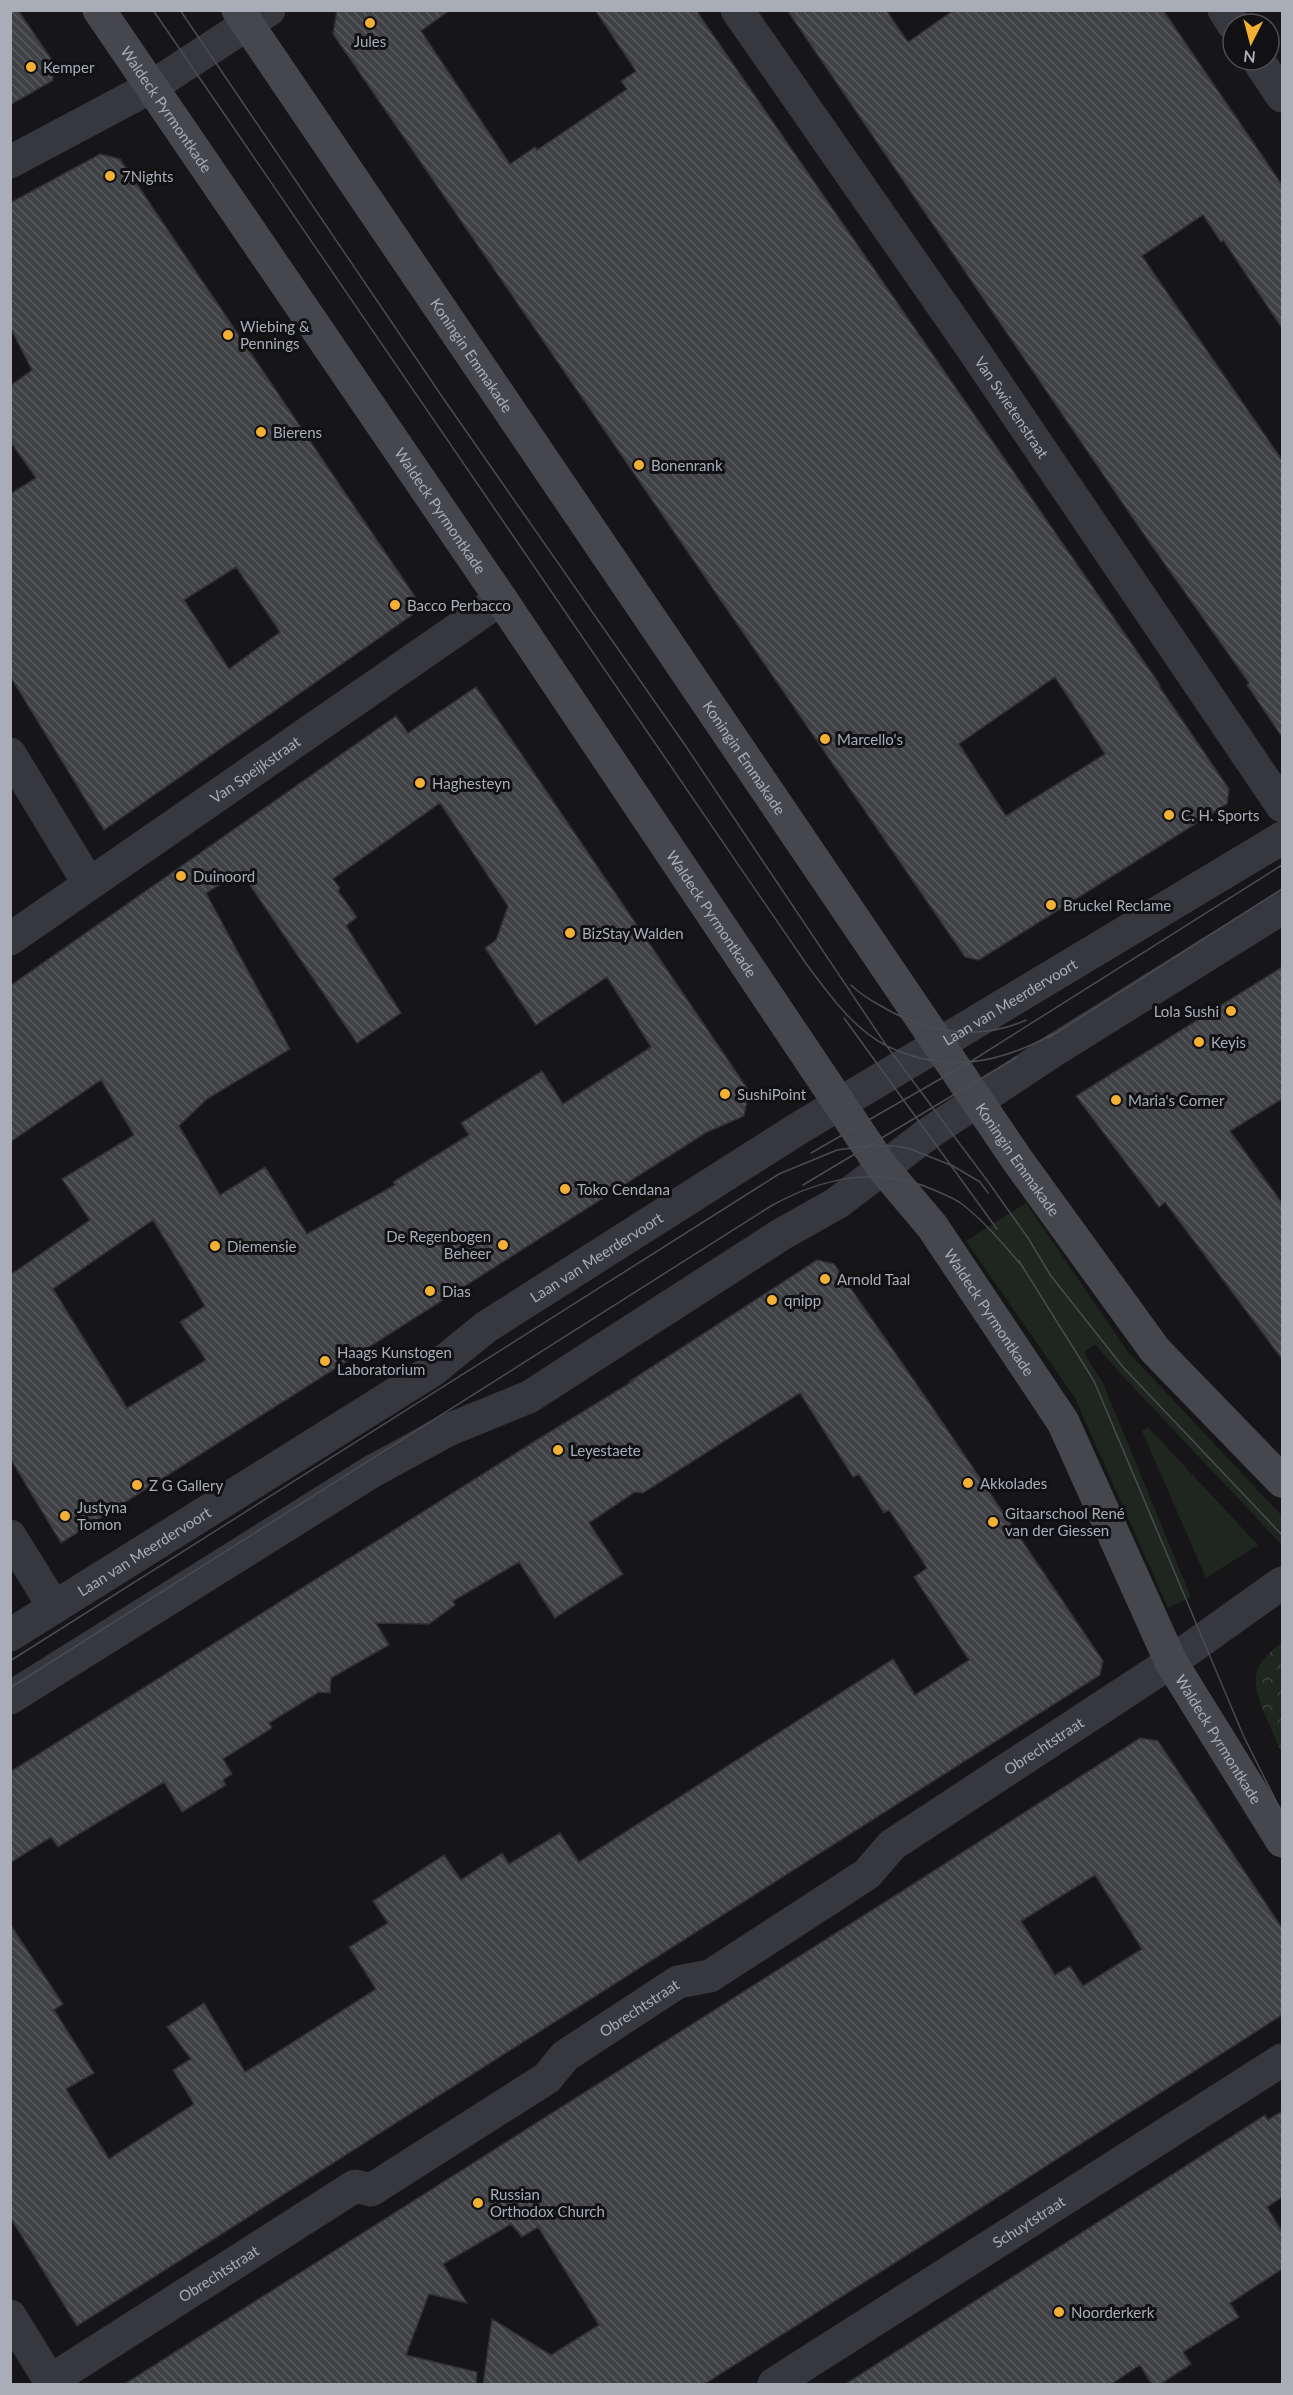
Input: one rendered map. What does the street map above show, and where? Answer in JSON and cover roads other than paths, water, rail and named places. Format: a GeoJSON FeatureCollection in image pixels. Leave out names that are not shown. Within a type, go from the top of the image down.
{"type":"FeatureCollection","features":[{"type":"Feature","properties":{"kind":"main road","name":"Waldeck Pyrmontkade"},"geometry":{"type":"LineString","coordinates":[[99,10],[501,599],[882,1167],[932,1226],[1063,1422],[1171,1662],[1282,1841]]}},
{"type":"Feature","properties":{"kind":"main road","name":"Koningin Emmakade"},"geometry":{"type":"LineString","coordinates":[[252,15],[978,1102],[1155,1350],[1282,1481]]}},
{"type":"Feature","properties":{"kind":"street","name":"Van Swietenstraat"},"geometry":{"type":"LineString","coordinates":[[737,10],[972,348],[1282,806]]}},
{"type":"Feature","properties":{"kind":"street"},"geometry":{"type":"LineString","coordinates":[[10,162],[151,87],[252,15]]}},
{"type":"Feature","properties":{"kind":"street"},"geometry":{"type":"LineString","coordinates":[[1266,72],[1282,96]]}},
{"type":"Feature","properties":{"kind":"street","name":"Van Speijkstraat"},"geometry":{"type":"LineString","coordinates":[[10,939],[501,599]]}},
{"type":"Feature","properties":{"kind":"street"},"geometry":{"type":"LineString","coordinates":[[10,754],[89,884]]}},
{"type":"Feature","properties":{"kind":"street","name":"Laan van Meerdervoort"},"geometry":{"type":"LineString","coordinates":[[10,1635],[433,1370],[486,1327],[796,1130],[1282,838]]}},
{"type":"Feature","properties":{"kind":"street"},"geometry":{"type":"LineString","coordinates":[[10,1698],[371,1472],[448,1430],[528,1397],[782,1234],[837,1203],[929,1133],[1053,1051],[1282,908]]}},
{"type":"Feature","properties":{"kind":"street"},"geometry":{"type":"LineString","coordinates":[[10,1536],[54,1607]]}},
{"type":"Feature","properties":{"kind":"street","name":"Obrechtstraat"},"geometry":{"type":"LineString","coordinates":[[51,2383],[355,2186],[371,2190],[391,2178],[547,2078],[565,2055],[678,1982],[710,1976],[867,1874],[892,1845],[1171,1662],[1282,1583]]}},
{"type":"Feature","properties":{"kind":"street","name":"Schuytstraat"},"geometry":{"type":"LineString","coordinates":[[774,2385],[1282,2060]]}},
{"type":"Feature","properties":{"kind":"street"},"geometry":{"type":"LineString","coordinates":[[10,2316],[51,2383]]}},
{"type":"Feature","properties":{"kind":"tram line"},"geometry":{"type":"LineString","coordinates":[[153,10],[807,965],[842,1010],[863,1030],[887,1046],[930,1060],[972,1062],[992,1058],[1033,1044],[1053,1034]]}},
{"type":"Feature","properties":{"kind":"tram line"},"geometry":{"type":"LineString","coordinates":[[180,10],[443,398],[685,745],[886,1045],[989,1183],[1028,1238],[1051,1276],[1123,1367],[1282,1535]]}},
{"type":"Feature","properties":{"kind":"tram line"},"geometry":{"type":"LineString","coordinates":[[811,1153],[970,1062],[1282,865]]}},
{"type":"Feature","properties":{"kind":"tram line"},"geometry":{"type":"LineString","coordinates":[[1048,1038],[1282,889]]}},
{"type":"Feature","properties":{"kind":"tram line"},"geometry":{"type":"LineString","coordinates":[[851,985],[869,999],[898,1015],[933,1028],[952,1031],[990,1031],[1026,1020]]}},
{"type":"Feature","properties":{"kind":"tram line"},"geometry":{"type":"LineString","coordinates":[[844,1018],[997,1229]]}},
{"type":"Feature","properties":{"kind":"tram line"},"geometry":{"type":"LineString","coordinates":[[803,1185],[1017,1057]]}},
{"type":"Feature","properties":{"kind":"tram line"},"geometry":{"type":"LineString","coordinates":[[10,1661],[779,1174],[837,1150],[866,1146],[893,1146],[908,1148],[953,1166],[980,1182],[988,1193]]}},
{"type":"Feature","properties":{"kind":"tram line"},"geometry":{"type":"LineString","coordinates":[[10,1688],[790,1196],[830,1182],[851,1178],[892,1178],[913,1182],[962,1204],[986,1226],[1023,1267]]}},
{"type":"Feature","properties":{"kind":"tram line"},"geometry":{"type":"LineString","coordinates":[[1019,1261],[1094,1381],[1244,1737],[1282,1813]]}},
{"type":"Feature","properties":{"kind":"place","name":"Jules"},"geometry":{"type":"Point","coordinates":[370,23]}},
{"type":"Feature","properties":{"kind":"place","name":"Kemper"},"geometry":{"type":"Point","coordinates":[31,67]}},
{"type":"Feature","properties":{"kind":"place","name":"7Nights"},"geometry":{"type":"Point","coordinates":[110,176]}},
{"type":"Feature","properties":{"kind":"place","name":"Wiebing & Pennings"},"geometry":{"type":"Point","coordinates":[228,335]}},
{"type":"Feature","properties":{"kind":"place","name":"Bierens"},"geometry":{"type":"Point","coordinates":[261,432]}},
{"type":"Feature","properties":{"kind":"place","name":"Bonenrank"},"geometry":{"type":"Point","coordinates":[639,465]}},
{"type":"Feature","properties":{"kind":"place","name":"Bacco Perbacco"},"geometry":{"type":"Point","coordinates":[395,605]}},
{"type":"Feature","properties":{"kind":"place","name":"Marcello's"},"geometry":{"type":"Point","coordinates":[825,739]}},
{"type":"Feature","properties":{"kind":"place","name":"Haghesteyn"},"geometry":{"type":"Point","coordinates":[420,783]}},
{"type":"Feature","properties":{"kind":"place","name":"C. H. Sports"},"geometry":{"type":"Point","coordinates":[1169,815]}},
{"type":"Feature","properties":{"kind":"place","name":"Duinoord"},"geometry":{"type":"Point","coordinates":[181,876]}},
{"type":"Feature","properties":{"kind":"place","name":"Bruckel Reclame"},"geometry":{"type":"Point","coordinates":[1051,905]}},
{"type":"Feature","properties":{"kind":"place","name":"BizStay Walden"},"geometry":{"type":"Point","coordinates":[570,933]}},
{"type":"Feature","properties":{"kind":"place","name":"Lola Sushi"},"geometry":{"type":"Point","coordinates":[1231,1011]}},
{"type":"Feature","properties":{"kind":"place","name":"Keyis"},"geometry":{"type":"Point","coordinates":[1199,1042]}},
{"type":"Feature","properties":{"kind":"place","name":"SushiPoint"},"geometry":{"type":"Point","coordinates":[725,1094]}},
{"type":"Feature","properties":{"kind":"place","name":"Maria's Corner"},"geometry":{"type":"Point","coordinates":[1116,1100]}},
{"type":"Feature","properties":{"kind":"place","name":"Toko Cendana"},"geometry":{"type":"Point","coordinates":[565,1189]}},
{"type":"Feature","properties":{"kind":"place","name":"De Regenbogen Beheer"},"geometry":{"type":"Point","coordinates":[503,1245]}},
{"type":"Feature","properties":{"kind":"place","name":"Diemensie"},"geometry":{"type":"Point","coordinates":[215,1246]}},
{"type":"Feature","properties":{"kind":"place","name":"Arnold Taal"},"geometry":{"type":"Point","coordinates":[825,1279]}},
{"type":"Feature","properties":{"kind":"place","name":"Dias"},"geometry":{"type":"Point","coordinates":[430,1291]}},
{"type":"Feature","properties":{"kind":"place","name":"qnipp"},"geometry":{"type":"Point","coordinates":[772,1300]}},
{"type":"Feature","properties":{"kind":"place","name":"Haags Kunstogen Laboratorium"},"geometry":{"type":"Point","coordinates":[325,1361]}},
{"type":"Feature","properties":{"kind":"place","name":"Leyestaete"},"geometry":{"type":"Point","coordinates":[558,1450]}},
{"type":"Feature","properties":{"kind":"place","name":"Akkolades"},"geometry":{"type":"Point","coordinates":[968,1483]}},
{"type":"Feature","properties":{"kind":"place","name":"Z G Gallery"},"geometry":{"type":"Point","coordinates":[137,1485]}},
{"type":"Feature","properties":{"kind":"place","name":"Justyna Tomon"},"geometry":{"type":"Point","coordinates":[65,1516]}},
{"type":"Feature","properties":{"kind":"place","name":"Gitaarschool René van der Giessen"},"geometry":{"type":"Point","coordinates":[993,1522]}},
{"type":"Feature","properties":{"kind":"place","name":"Russian Orthodox Church"},"geometry":{"type":"Point","coordinates":[478,2203]}},
{"type":"Feature","properties":{"kind":"place","name":"Noorderkerk"},"geometry":{"type":"Point","coordinates":[1059,2312]}}]}
